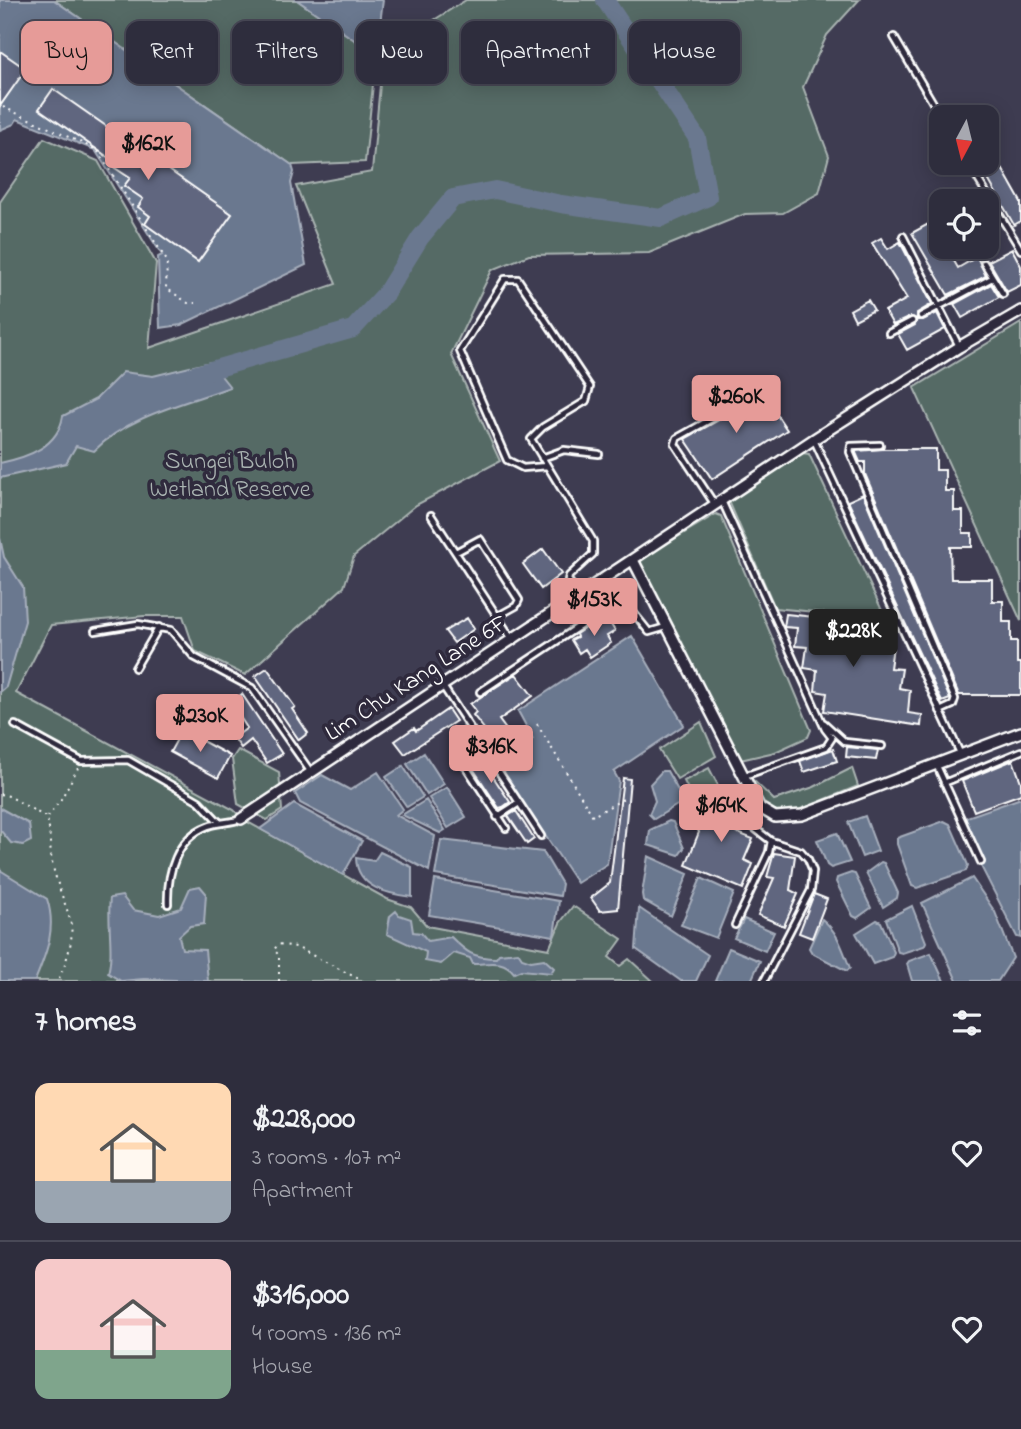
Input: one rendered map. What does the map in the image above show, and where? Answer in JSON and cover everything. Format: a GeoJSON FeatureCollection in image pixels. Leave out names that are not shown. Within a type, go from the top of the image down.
{"type":"FeatureCollection","features":[{"type":"Feature","properties":{"kind":"street","name":"Lim Chu Kang Lane 6F"},"geometry":{"type":"LineString","coordinates":[[242,819],[814,439],[1021,311]]}},
{"type":"Feature","properties":{"kind":"street"},"geometry":{"type":"LineString","coordinates":[[633,560],[760,808],[775,817],[802,815],[1021,732]]}},
{"type":"Feature","properties":{"kind":"lane"},"geometry":{"type":"LineString","coordinates":[[894,37],[934,105]]}},
{"type":"Feature","properties":{"kind":"lane"},"geometry":{"type":"LineString","coordinates":[[975,175],[1021,250]]}},
{"type":"Feature","properties":{"kind":"lane"},"geometry":{"type":"LineString","coordinates":[[904,236],[959,347]]}},
{"type":"Feature","properties":{"kind":"lane"},"geometry":{"type":"LineString","coordinates":[[984,263],[1003,294]]}},
{"type":"Feature","properties":{"kind":"lane"},"geometry":{"type":"LineString","coordinates":[[920,316],[992,278]]}},
{"type":"Feature","properties":{"kind":"lane"},"geometry":{"type":"LineString","coordinates":[[547,466],[523,468],[507,460],[460,351],[505,279],[518,279],[590,387],[586,401],[543,427],[531,439],[593,541],[593,554],[568,580],[580,596]]}},
{"type":"Feature","properties":{"kind":"lane"},"geometry":{"type":"LineString","coordinates":[[889,333],[912,321]]}},
{"type":"Feature","properties":{"kind":"lane"},"geometry":{"type":"LineString","coordinates":[[722,413],[677,438],[676,449],[719,503],[832,738],[826,747],[743,776]]}},
{"type":"Feature","properties":{"kind":"lane"},"geometry":{"type":"LineString","coordinates":[[814,439],[960,754]]}},
{"type":"Feature","properties":{"kind":"lane"},"geometry":{"type":"LineString","coordinates":[[880,446],[851,446],[849,452],[955,699],[953,705],[940,711]]}},
{"type":"Feature","properties":{"kind":"lane"},"geometry":{"type":"LineString","coordinates":[[542,458],[564,450],[599,454]]}},
{"type":"Feature","properties":{"kind":"lane"},"geometry":{"type":"LineString","coordinates":[[431,515],[513,639]]}},
{"type":"Feature","properties":{"kind":"lane"},"geometry":{"type":"LineString","coordinates":[[456,552],[480,539],[519,600],[516,606],[498,617]]}},
{"type":"Feature","properties":{"kind":"lane"},"geometry":{"type":"LineString","coordinates":[[480,692],[616,601],[625,602],[649,632],[667,626]]}},
{"type":"Feature","properties":{"kind":"lane"},"geometry":{"type":"LineString","coordinates":[[95,631],[138,624],[171,630],[194,656],[252,688],[311,772]]}},
{"type":"Feature","properties":{"kind":"lane"},"geometry":{"type":"LineString","coordinates":[[135,668],[159,627]]}},
{"type":"Feature","properties":{"kind":"lane"},"geometry":{"type":"LineString","coordinates":[[442,685],[541,836]]}},
{"type":"Feature","properties":{"kind":"lane"},"geometry":{"type":"LineString","coordinates":[[823,722],[845,742],[882,746]]}},
{"type":"Feature","properties":{"kind":"lane"},"geometry":{"type":"LineString","coordinates":[[15,725],[81,761],[128,760],[199,801],[220,823]]}},
{"type":"Feature","properties":{"kind":"lane"},"geometry":{"type":"LineString","coordinates":[[944,783],[1021,751]]}},
{"type":"Feature","properties":{"kind":"lane"},"geometry":{"type":"LineString","coordinates":[[486,752],[469,762],[466,768],[506,828]]}},
{"type":"Feature","properties":{"kind":"lane"},"geometry":{"type":"LineString","coordinates":[[935,763],[981,862]]}},
{"type":"Feature","properties":{"kind":"lane"},"geometry":{"type":"LineString","coordinates":[[497,817],[519,803]]}},
{"type":"Feature","properties":{"kind":"lane"},"geometry":{"type":"LineString","coordinates":[[753,826],[760,808]]}},
{"type":"Feature","properties":{"kind":"lane","name":"Lim Chu Kang Lane 6F"},"geometry":{"type":"LineString","coordinates":[[168,904],[170,878],[180,846],[187,838],[207,826],[242,819]]}},
{"type":"Feature","properties":{"kind":"lane"},"geometry":{"type":"LineString","coordinates":[[732,827],[748,823],[771,841],[801,851],[813,871],[811,890],[764,981]]}},
{"type":"Feature","properties":{"kind":"lane"},"geometry":{"type":"LineString","coordinates":[[736,925],[769,852],[771,841]]}},
{"type":"Feature","properties":{"kind":"path"},"geometry":{"type":"LineString","coordinates":[[3,107],[97,150],[167,261],[166,288],[188,303],[195,303]]}},
{"type":"Feature","properties":{"kind":"path"},"geometry":{"type":"LineString","coordinates":[[537,724],[593,816],[623,799]]}},
{"type":"Feature","properties":{"kind":"path"},"geometry":{"type":"LineString","coordinates":[[58,981],[67,959],[73,925],[54,869],[47,818],[61,799],[81,761]]}},
{"type":"Feature","properties":{"kind":"path"},"geometry":{"type":"LineString","coordinates":[[0,794],[9,796],[47,818]]}},
{"type":"Feature","properties":{"kind":"path"},"geometry":{"type":"LineString","coordinates":[[279,981],[279,956],[274,950],[278,944],[296,947],[363,981]]}},
{"type":"Feature","properties":{"kind":"green space"},"geometry":{"type":"Polygon","coordinates":[[[54,0],[297,0],[327,21],[232,21],[232,84],[342,84],[342,31],[356,41],[356,84],[373,84],[365,162],[292,165],[175,84],[218,84],[218,21],[126,21],[126,50],[112,40],[112,21],[84,21],[54,0]]]}},
{"type":"Feature","properties":{"kind":"green space","name":"Sungei Buloh Wetland Reserve"},"geometry":{"type":"Polygon","coordinates":[[[466,0],[859,0],[827,35],[803,87],[829,156],[819,193],[783,213],[745,214],[649,253],[529,255],[492,270],[451,354],[500,461],[416,505],[354,556],[344,587],[245,675],[195,651],[183,616],[144,616],[51,625],[16,693],[234,810],[242,819],[387,899],[411,907],[427,926],[549,949],[560,923],[573,906],[622,939],[609,957],[620,966],[629,959],[653,981],[0,981],[0,202],[44,138],[98,161],[156,263],[149,348],[336,284],[296,186],[372,172],[380,84],[447,84],[447,21],[432,21],[466,0]]]}},
{"type":"Feature","properties":{"kind":"green space"},"geometry":{"type":"Polygon","coordinates":[[[1021,323],[1021,621],[914,388],[1021,323]]]}},
{"type":"Feature","properties":{"kind":"green space"},"geometry":{"type":"Polygon","coordinates":[[[802,453],[809,454],[886,619],[775,608],[728,499],[802,453]]]}},
{"type":"Feature","properties":{"kind":"green space"},"geometry":{"type":"Polygon","coordinates":[[[716,514],[721,516],[811,730],[808,737],[775,752],[740,760],[640,565],[641,559],[716,514]]]}},
{"type":"Feature","properties":{"kind":"green space"},"geometry":{"type":"Polygon","coordinates":[[[701,722],[716,756],[677,779],[659,750],[701,722]]]}},
{"type":"Feature","properties":{"kind":"green space"},"geometry":{"type":"Polygon","coordinates":[[[238,750],[279,772],[282,810],[267,820],[238,804],[232,759],[238,750]]]}},
{"type":"Feature","properties":{"kind":"green space"},"geometry":{"type":"Polygon","coordinates":[[[709,768],[722,793],[696,806],[684,781],[709,768]]]}},
{"type":"Feature","properties":{"kind":"green space"},"geometry":{"type":"Polygon","coordinates":[[[852,768],[858,786],[787,815],[770,813],[746,782],[752,779],[774,800],[814,787],[852,768]]]}},
{"type":"Feature","properties":{"kind":"water"},"geometry":{"type":"Polygon","coordinates":[[[0,0],[54,0],[84,21],[21,21],[21,84],[112,84],[112,40],[126,50],[126,84],[175,84],[292,165],[294,172],[291,183],[306,265],[181,325],[160,328],[158,257],[162,255],[95,150],[17,119],[14,124],[0,130],[0,0]]]}},
{"type":"Feature","properties":{"kind":"water"},"geometry":{"type":"Polygon","coordinates":[[[297,0],[383,0],[380,21],[356,21],[356,41],[342,31],[342,21],[327,21],[297,0]]]}},
{"type":"Feature","properties":{"kind":"water"},"geometry":{"type":"Polygon","coordinates":[[[210,362],[230,387],[140,419],[94,451],[76,446],[66,463],[0,478],[0,463],[40,449],[55,436],[63,416],[96,399],[123,372],[153,376],[210,362]]]}},
{"type":"Feature","properties":{"kind":"water"},"geometry":{"type":"Polygon","coordinates":[[[0,538],[4,557],[23,587],[25,621],[6,687],[0,692],[0,538]]]}},
{"type":"Feature","properties":{"kind":"water"},"geometry":{"type":"Polygon","coordinates":[[[632,636],[684,725],[614,772],[619,781],[607,864],[577,883],[498,765],[533,739],[518,711],[632,636]]]}},
{"type":"Feature","properties":{"kind":"water"},"geometry":{"type":"Polygon","coordinates":[[[424,753],[444,784],[427,795],[407,764],[424,753]]]}},
{"type":"Feature","properties":{"kind":"water"},"geometry":{"type":"Polygon","coordinates":[[[403,766],[423,797],[407,807],[386,777],[403,766]]]}},
{"type":"Feature","properties":{"kind":"water"},"geometry":{"type":"Polygon","coordinates":[[[662,771],[667,771],[684,801],[654,819],[649,814],[655,801],[650,784],[662,771]]]}},
{"type":"Feature","properties":{"kind":"water"},"geometry":{"type":"Polygon","coordinates":[[[378,772],[403,809],[396,815],[435,836],[429,871],[300,803],[295,793],[322,775],[350,790],[378,772]]]}},
{"type":"Feature","properties":{"kind":"water"},"geometry":{"type":"Polygon","coordinates":[[[447,787],[466,817],[448,828],[429,798],[447,787]]]}},
{"type":"Feature","properties":{"kind":"water"},"geometry":{"type":"Polygon","coordinates":[[[1021,798],[1021,938],[1017,937],[962,829],[967,817],[1021,798]]]}},
{"type":"Feature","properties":{"kind":"water"},"geometry":{"type":"Polygon","coordinates":[[[426,800],[445,830],[440,833],[402,815],[426,800]]]}},
{"type":"Feature","properties":{"kind":"water"},"geometry":{"type":"Polygon","coordinates":[[[294,804],[362,841],[343,875],[260,829],[294,804]]]}},
{"type":"Feature","properties":{"kind":"water"},"geometry":{"type":"Polygon","coordinates":[[[0,808],[29,824],[31,841],[23,845],[11,843],[0,830],[0,808]]]}},
{"type":"Feature","properties":{"kind":"water"},"geometry":{"type":"Polygon","coordinates":[[[865,816],[878,851],[862,857],[848,822],[865,816]]]}},
{"type":"Feature","properties":{"kind":"water"},"geometry":{"type":"Polygon","coordinates":[[[669,821],[673,822],[684,848],[679,855],[648,845],[650,830],[669,821]]]}},
{"type":"Feature","properties":{"kind":"water"},"geometry":{"type":"Polygon","coordinates":[[[944,821],[950,824],[968,865],[966,871],[917,888],[912,886],[897,838],[944,821]]]}},
{"type":"Feature","properties":{"kind":"water"},"geometry":{"type":"Polygon","coordinates":[[[837,833],[850,862],[831,868],[827,865],[817,840],[837,833]]]}},
{"type":"Feature","properties":{"kind":"water"},"geometry":{"type":"Polygon","coordinates":[[[441,840],[543,852],[562,884],[560,896],[435,875],[441,840]]]}},
{"type":"Feature","properties":{"kind":"water"},"geometry":{"type":"Polygon","coordinates":[[[380,852],[412,867],[412,897],[375,888],[362,876],[356,858],[374,861],[380,852]]]}},
{"type":"Feature","properties":{"kind":"water"},"geometry":{"type":"Polygon","coordinates":[[[648,856],[688,874],[671,916],[643,900],[648,856]]]}},
{"type":"Feature","properties":{"kind":"water"},"geometry":{"type":"Polygon","coordinates":[[[881,862],[884,863],[898,893],[897,898],[883,907],[866,873],[881,862]]]}},
{"type":"Feature","properties":{"kind":"water"},"geometry":{"type":"Polygon","coordinates":[[[0,870],[47,899],[50,931],[35,981],[0,981],[0,870]]]}},
{"type":"Feature","properties":{"kind":"water"},"geometry":{"type":"Polygon","coordinates":[[[855,874],[871,908],[857,918],[853,916],[836,882],[837,878],[855,874]]]}},
{"type":"Feature","properties":{"kind":"water"},"geometry":{"type":"Polygon","coordinates":[[[701,878],[734,893],[716,938],[681,925],[701,878]]]}},
{"type":"Feature","properties":{"kind":"water"},"geometry":{"type":"Polygon","coordinates":[[[972,878],[995,912],[1013,958],[998,981],[957,981],[922,903],[972,878]]]}},
{"type":"Feature","properties":{"kind":"water"},"geometry":{"type":"Polygon","coordinates":[[[435,880],[559,901],[554,936],[429,915],[435,880]]]}},
{"type":"Feature","properties":{"kind":"water"},"geometry":{"type":"Polygon","coordinates":[[[200,886],[206,893],[204,924],[190,926],[179,936],[182,949],[205,950],[208,981],[121,981],[108,973],[110,898],[122,896],[133,910],[159,915],[181,908],[190,888],[200,886]]]}},
{"type":"Feature","properties":{"kind":"water"},"geometry":{"type":"Polygon","coordinates":[[[912,906],[926,942],[924,946],[898,952],[886,919],[912,906]]]}},
{"type":"Feature","properties":{"kind":"water"},"geometry":{"type":"Polygon","coordinates":[[[639,908],[708,955],[696,981],[681,981],[636,949],[639,908]]]}},
{"type":"Feature","properties":{"kind":"water"},"geometry":{"type":"Polygon","coordinates":[[[396,911],[399,915],[411,919],[413,932],[421,933],[428,941],[451,937],[476,955],[496,958],[499,954],[518,952],[522,958],[531,961],[544,959],[554,968],[551,973],[521,970],[514,973],[505,965],[473,964],[470,958],[454,953],[441,964],[425,961],[426,952],[387,934],[390,916],[396,911]]]}},
{"type":"Feature","properties":{"kind":"water"},"geometry":{"type":"Polygon","coordinates":[[[744,919],[774,932],[765,951],[734,938],[744,919]]]}},
{"type":"Feature","properties":{"kind":"water"},"geometry":{"type":"Polygon","coordinates":[[[822,919],[839,942],[850,968],[847,971],[812,953],[809,948],[822,919]]]}},
{"type":"Feature","properties":{"kind":"water"},"geometry":{"type":"Polygon","coordinates":[[[877,920],[881,922],[894,952],[892,957],[873,964],[856,933],[877,920]]]}},
{"type":"Feature","properties":{"kind":"water"},"geometry":{"type":"Polygon","coordinates":[[[729,948],[760,961],[751,981],[715,981],[729,948]]]}},
{"type":"Feature","properties":{"kind":"water"},"geometry":{"type":"Polygon","coordinates":[[[931,953],[944,981],[912,981],[907,964],[909,961],[931,953]]]}},
{"type":"Feature","properties":{"kind":"building"},"geometry":{"type":"Polygon","coordinates":[[[0,51],[21,66],[21,76],[0,106],[0,51]]]}},
{"type":"Feature","properties":{"kind":"building"},"geometry":{"type":"Polygon","coordinates":[[[53,89],[232,214],[198,262],[145,224],[150,216],[138,207],[143,199],[124,186],[130,178],[109,164],[112,160],[39,109],[53,89]]]}},
{"type":"Feature","properties":{"kind":"building"},"geometry":{"type":"Polygon","coordinates":[[[999,163],[1021,202],[1021,221],[1014,225],[999,198],[999,189],[994,189],[986,175],[999,175],[999,163]]]}},
{"type":"Feature","properties":{"kind":"building"},"geometry":{"type":"Polygon","coordinates":[[[929,224],[929,259],[953,259],[958,268],[978,259],[986,276],[948,295],[912,233],[929,224]]]}},
{"type":"Feature","properties":{"kind":"building"},"geometry":{"type":"Polygon","coordinates":[[[881,238],[888,249],[900,242],[932,304],[917,313],[917,319],[910,317],[893,325],[885,311],[907,299],[872,243],[881,238]]]}},
{"type":"Feature","properties":{"kind":"building"},"geometry":{"type":"Polygon","coordinates":[[[1012,249],[1021,266],[1021,285],[1007,292],[989,261],[999,259],[999,256],[1012,249]]]}},
{"type":"Feature","properties":{"kind":"building"},"geometry":{"type":"Polygon","coordinates":[[[991,284],[999,297],[962,318],[954,304],[991,284]]]}},
{"type":"Feature","properties":{"kind":"building"},"geometry":{"type":"Polygon","coordinates":[[[868,300],[874,310],[855,320],[850,310],[868,300]]]}},
{"type":"Feature","properties":{"kind":"building"},"geometry":{"type":"Polygon","coordinates":[[[937,313],[945,329],[907,350],[898,334],[915,325],[917,319],[923,320],[937,313]]]}},
{"type":"Feature","properties":{"kind":"building"},"geometry":{"type":"Polygon","coordinates":[[[760,390],[787,430],[712,479],[685,439],[724,417],[727,412],[760,390]]]}},
{"type":"Feature","properties":{"kind":"building"},"geometry":{"type":"Polygon","coordinates":[[[883,449],[936,449],[936,470],[945,470],[945,491],[954,491],[954,511],[963,511],[963,533],[972,533],[972,547],[950,547],[951,579],[992,579],[992,601],[1003,601],[1003,622],[1011,622],[1011,641],[1017,641],[1017,663],[1021,663],[1021,695],[959,695],[865,474],[865,462],[860,462],[856,453],[883,449]]]}},
{"type":"Feature","properties":{"kind":"building"},"geometry":{"type":"Polygon","coordinates":[[[863,494],[950,699],[942,702],[848,501],[863,494]]]}},
{"type":"Feature","properties":{"kind":"building"},"geometry":{"type":"Polygon","coordinates":[[[543,549],[561,574],[541,589],[523,564],[543,549]]]}},
{"type":"Feature","properties":{"kind":"building"},"geometry":{"type":"Polygon","coordinates":[[[786,614],[881,624],[879,644],[893,646],[890,668],[902,669],[899,688],[910,690],[908,713],[922,715],[921,726],[824,711],[827,693],[815,691],[817,670],[804,668],[807,647],[795,646],[797,628],[784,627],[786,614]]]}},
{"type":"Feature","properties":{"kind":"building"},"geometry":{"type":"Polygon","coordinates":[[[467,618],[474,629],[454,643],[445,631],[467,618]]]}},
{"type":"Feature","properties":{"kind":"building"},"geometry":{"type":"Polygon","coordinates":[[[608,620],[615,631],[607,636],[611,643],[590,657],[585,649],[579,653],[571,640],[577,637],[576,634],[596,621],[599,626],[608,620]]]}},
{"type":"Feature","properties":{"kind":"building"},"geometry":{"type":"Polygon","coordinates":[[[267,668],[295,707],[292,709],[308,733],[299,740],[255,676],[267,668]]]}},
{"type":"Feature","properties":{"kind":"building"},"geometry":{"type":"Polygon","coordinates":[[[516,674],[533,696],[499,720],[507,731],[493,740],[473,715],[476,712],[470,704],[516,674]]]}},
{"type":"Feature","properties":{"kind":"building"},"geometry":{"type":"Polygon","coordinates":[[[242,694],[282,754],[267,763],[251,740],[241,748],[234,738],[247,728],[231,703],[242,694]]]}},
{"type":"Feature","properties":{"kind":"building"},"geometry":{"type":"Polygon","coordinates":[[[448,709],[456,721],[405,754],[395,741],[414,728],[416,731],[448,709]]]}},
{"type":"Feature","properties":{"kind":"building"},"geometry":{"type":"Polygon","coordinates":[[[182,730],[230,756],[218,778],[170,752],[182,730]]]}},
{"type":"Feature","properties":{"kind":"building"},"geometry":{"type":"Polygon","coordinates":[[[847,747],[878,750],[876,760],[846,757],[847,747]]]}},
{"type":"Feature","properties":{"kind":"building"},"geometry":{"type":"Polygon","coordinates":[[[833,749],[837,761],[804,772],[800,761],[833,749]]]}},
{"type":"Feature","properties":{"kind":"building"},"geometry":{"type":"Polygon","coordinates":[[[482,760],[510,802],[503,807],[499,808],[472,767],[482,760]]]}},
{"type":"Feature","properties":{"kind":"building"},"geometry":{"type":"Polygon","coordinates":[[[1013,760],[1021,782],[1021,794],[974,811],[962,781],[1013,760]]]}},
{"type":"Feature","properties":{"kind":"building"},"geometry":{"type":"Polygon","coordinates":[[[623,778],[630,779],[618,909],[600,911],[591,898],[610,883],[623,778]]]}},
{"type":"Feature","properties":{"kind":"building"},"geometry":{"type":"Polygon","coordinates":[[[735,794],[746,815],[723,827],[753,839],[744,860],[753,864],[743,889],[686,865],[699,832],[690,816],[735,794]]]}},
{"type":"Feature","properties":{"kind":"building"},"geometry":{"type":"Polygon","coordinates":[[[516,811],[534,839],[527,844],[508,816],[516,811]]]}},
{"type":"Feature","properties":{"kind":"building"},"geometry":{"type":"Polygon","coordinates":[[[774,853],[795,856],[790,890],[798,894],[784,926],[758,915],[774,878],[767,877],[774,853]]]}},
{"type":"Feature","properties":{"kind":"building"},"geometry":{"type":"Polygon","coordinates":[[[814,894],[827,899],[812,938],[799,933],[814,894]]]}},
{"type":"Feature","properties":{"kind":"waterway"},"geometry":{"type":"LineString","coordinates":[[194,375],[353,329],[386,293],[420,238],[453,198],[495,190],[561,204],[661,218],[708,197],[697,138],[605,0]]}}]}
